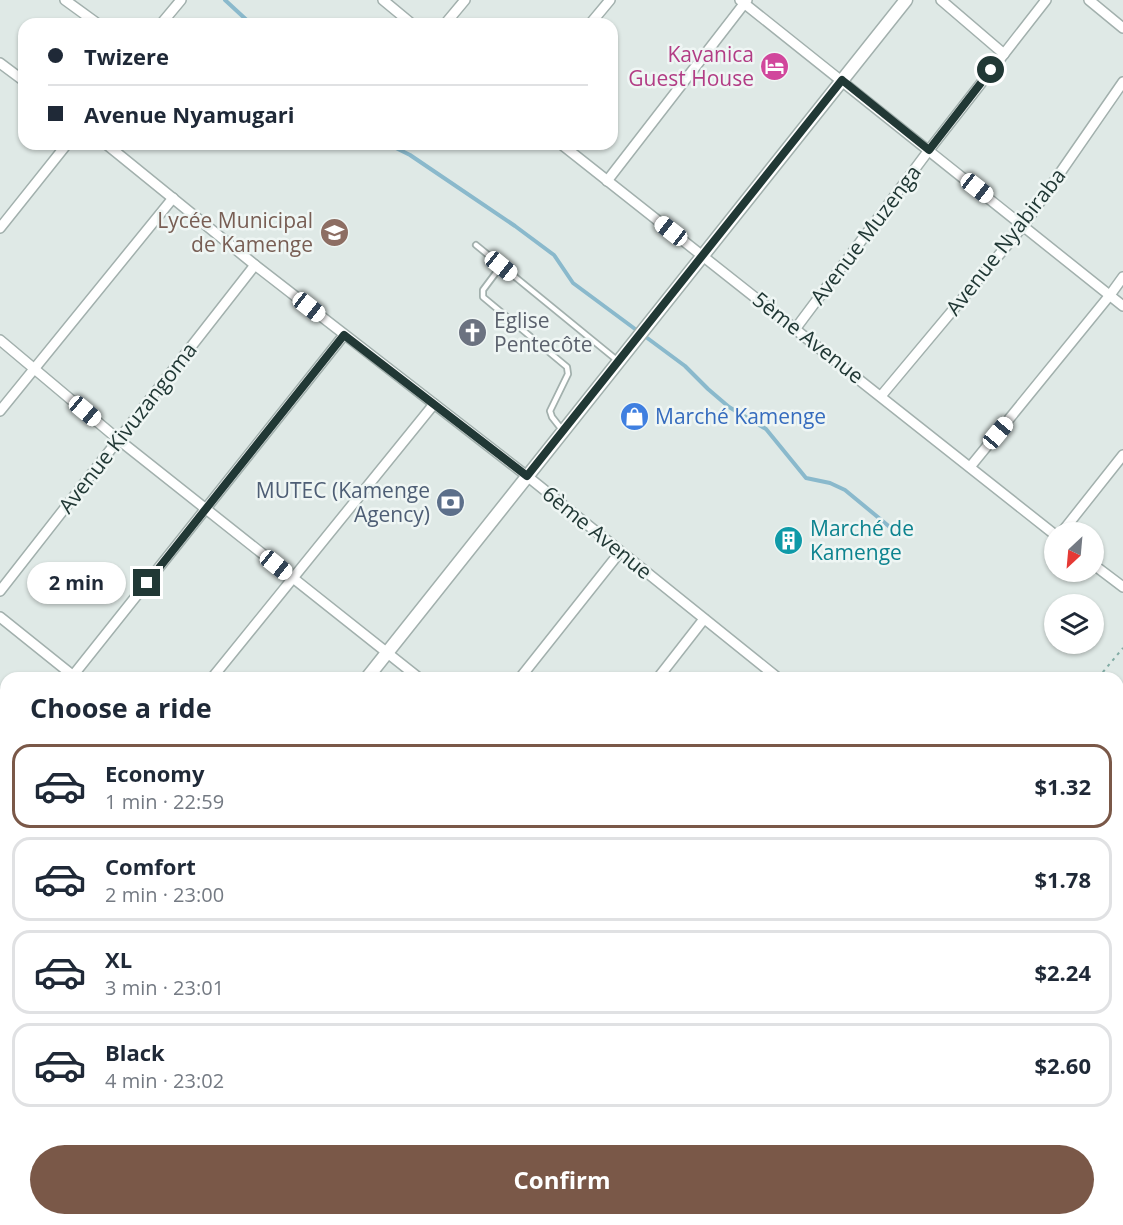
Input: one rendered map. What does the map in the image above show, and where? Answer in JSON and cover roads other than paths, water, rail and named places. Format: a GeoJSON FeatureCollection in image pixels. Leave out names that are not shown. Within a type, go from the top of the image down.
{"type":"FeatureCollection","features":[{"type":"Feature","properties":{"kind":"street"},"geometry":{"type":"LineString","coordinates":[[65,0],[90,18]]}},
{"type":"Feature","properties":{"kind":"street"},"geometry":{"type":"LineString","coordinates":[[166,18],[181,0]]}},
{"type":"Feature","properties":{"kind":"street"},"geometry":{"type":"LineString","coordinates":[[383,0],[405,18]]}},
{"type":"Feature","properties":{"kind":"street"},"geometry":{"type":"LineString","coordinates":[[450,18],[465,0]]}},
{"type":"Feature","properties":{"kind":"street"},"geometry":{"type":"LineString","coordinates":[[595,18],[610,0]]}},
{"type":"Feature","properties":{"kind":"street"},"geometry":{"type":"LineString","coordinates":[[372,672],[906,0]]}},
{"type":"Feature","properties":{"kind":"street"},"geometry":{"type":"LineString","coordinates":[[941,0],[1004,54]]}},
{"type":"Feature","properties":{"kind":"street","name":"Avenue Muzenga"},"geometry":{"type":"LineString","coordinates":[[796,328],[929,150],[1046,0]]}},
{"type":"Feature","properties":{"kind":"street"},"geometry":{"type":"LineString","coordinates":[[1089,0],[1123,27]]}},
{"type":"Feature","properties":{"kind":"street"},"geometry":{"type":"LineString","coordinates":[[608,181],[744,1],[1123,306]]}},
{"type":"Feature","properties":{"kind":"street"},"geometry":{"type":"LineString","coordinates":[[0,63],[18,76]]}},
{"type":"Feature","properties":{"kind":"street","name":"Avenue Nyabiraba"},"geometry":{"type":"LineString","coordinates":[[881,396],[1024,225],[1123,82]]}},
{"type":"Feature","properties":{"kind":"street"},"geometry":{"type":"LineString","coordinates":[[0,228],[62,150]]}},
{"type":"Feature","properties":{"kind":"street","name":"6ème Avenue"},"geometry":{"type":"LineString","coordinates":[[113,150],[255,265],[527,476],[770,672]]}},
{"type":"Feature","properties":{"kind":"street","name":"5ème Avenue"},"geometry":{"type":"LineString","coordinates":[[569,150],[1044,526]]}},
{"type":"Feature","properties":{"kind":"street"},"geometry":{"type":"LineString","coordinates":[[0,411],[173,198]]}},
{"type":"Feature","properties":{"kind":"street","name":"Avenue Kivuzangoma"},"geometry":{"type":"LineString","coordinates":[[0,591],[255,265]]}},
{"type":"Feature","properties":{"kind":"street"},"geometry":{"type":"LineString","coordinates":[[970,467],[1123,277]]}},
{"type":"Feature","properties":{"kind":"street"},"geometry":{"type":"LineString","coordinates":[[77,672],[344,335]]}},
{"type":"Feature","properties":{"kind":"street"},"geometry":{"type":"LineString","coordinates":[[0,340],[119,440],[412,672]]}},
{"type":"Feature","properties":{"kind":"street"},"geometry":{"type":"LineString","coordinates":[[217,672],[434,404]]}},
{"type":"Feature","properties":{"kind":"street"},"geometry":{"type":"LineString","coordinates":[[1070,522],[1123,455]]}},
{"type":"Feature","properties":{"kind":"street"},"geometry":{"type":"LineString","coordinates":[[525,672],[620,552]]}},
{"type":"Feature","properties":{"kind":"street"},"geometry":{"type":"LineString","coordinates":[[1104,572],[1123,587]]}},
{"type":"Feature","properties":{"kind":"street"},"geometry":{"type":"LineString","coordinates":[[0,617],[67,672]]}},
{"type":"Feature","properties":{"kind":"street"},"geometry":{"type":"LineString","coordinates":[[663,672],[704,619]]}},
{"type":"Feature","properties":{"kind":"lane"},"geometry":{"type":"LineString","coordinates":[[476,245],[618,361]]}},
{"type":"Feature","properties":{"kind":"lane"},"geometry":{"type":"LineString","coordinates":[[501,266],[483,290],[483,297],[567,367],[568,374],[550,411],[563,431]]}},
{"type":"Feature","properties":{"kind":"waterway"},"geometry":{"type":"LineString","coordinates":[[225,0],[244,18]]}},
{"type":"Feature","properties":{"kind":"waterway"},"geometry":{"type":"LineString","coordinates":[[400,150],[515,226],[554,255],[573,283],[685,366],[729,407],[766,429],[806,478],[830,483],[845,490],[891,528]]}},
{"type":"Feature","properties":{"kind":"place","name":"Kavanica Guest House"},"geometry":{"type":"Point","coordinates":[775,67]}},
{"type":"Feature","properties":{"kind":"place","name":"Lycée Municipal de Kamenge"},"geometry":{"type":"Point","coordinates":[334,233]}},
{"type":"Feature","properties":{"kind":"place","name":"Eglise Pentecôte"},"geometry":{"type":"Point","coordinates":[473,333]}},
{"type":"Feature","properties":{"kind":"place","name":"Marché Kamenge"},"geometry":{"type":"Point","coordinates":[634,417]}},
{"type":"Feature","properties":{"kind":"place","name":"MUTEC (Kamenge Agency)"},"geometry":{"type":"Point","coordinates":[451,503]}},
{"type":"Feature","properties":{"kind":"place","name":"Marché de Kamenge"},"geometry":{"type":"Point","coordinates":[789,541]}}]}
